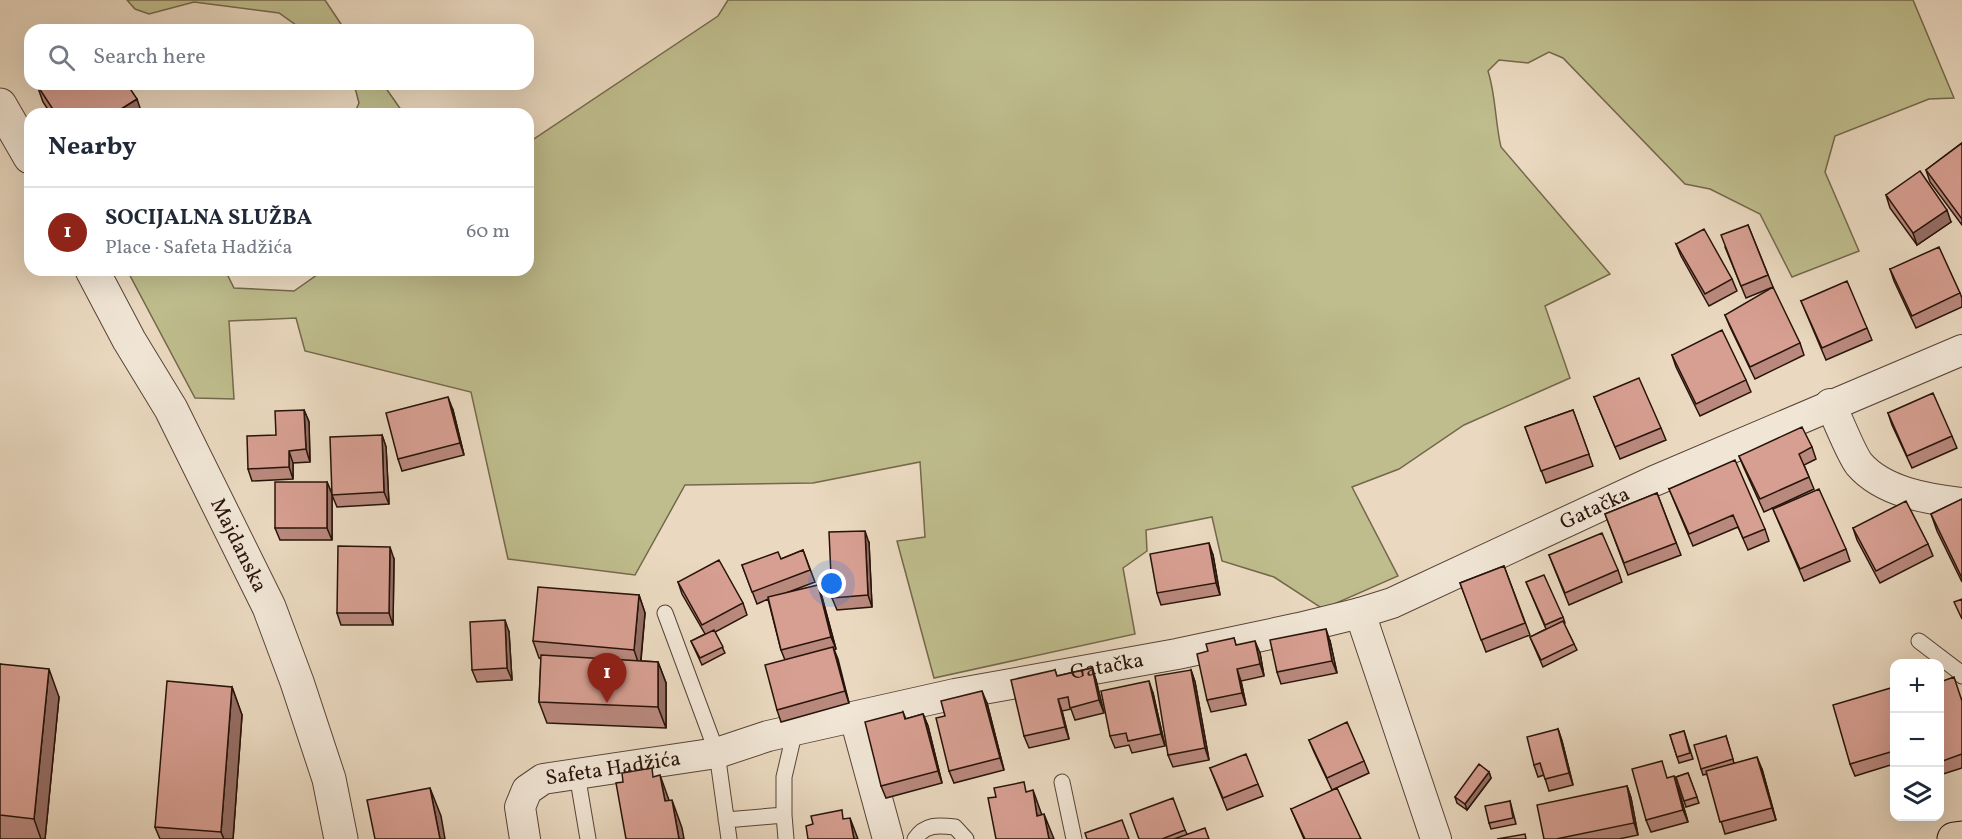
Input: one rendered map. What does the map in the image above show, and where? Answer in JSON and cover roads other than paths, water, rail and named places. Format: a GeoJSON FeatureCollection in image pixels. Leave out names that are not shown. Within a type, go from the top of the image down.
{"type":"FeatureCollection","features":[{"type":"Feature","properties":{"kind":"main road"},"geometry":{"type":"LineString","coordinates":[[1954,839],[1962,838]]}},
{"type":"Feature","properties":{"kind":"street"},"geometry":{"type":"LineString","coordinates":[[0,105],[24,147]]}},
{"type":"Feature","properties":{"kind":"street","name":"Majdanska"},"geometry":{"type":"LineString","coordinates":[[95,276],[129,340],[171,409],[269,608],[297,682],[329,779],[341,839]]}},
{"type":"Feature","properties":{"kind":"street","name":"Gatačka"},"geometry":{"type":"LineString","coordinates":[[717,753],[768,736],[955,694],[1177,654],[1299,628],[1392,603],[1654,481],[1830,404],[1962,350]]}},
{"type":"Feature","properties":{"kind":"street"},"geometry":{"type":"LineString","coordinates":[[1830,404],[1859,463],[1884,485],[1940,501],[1962,503]]}},
{"type":"Feature","properties":{"kind":"street"},"geometry":{"type":"LineString","coordinates":[[1360,613],[1436,839]]}},
{"type":"Feature","properties":{"kind":"street"},"geometry":{"type":"LineString","coordinates":[[855,718],[888,839]]}},
{"type":"Feature","properties":{"kind":"street","name":"Safeta Hadžića"},"geometry":{"type":"LineString","coordinates":[[525,839],[520,807],[527,790],[543,779],[717,753]]}},
{"type":"Feature","properties":{"kind":"lane"},"geometry":{"type":"LineString","coordinates":[[665,613],[717,753],[729,839]]}},
{"type":"Feature","properties":{"kind":"lane"},"geometry":{"type":"LineString","coordinates":[[1918,641],[1962,676]]}},
{"type":"Feature","properties":{"kind":"lane"},"geometry":{"type":"LineString","coordinates":[[786,839],[784,777],[795,730]]}},
{"type":"Feature","properties":{"kind":"lane"},"geometry":{"type":"LineString","coordinates":[[577,774],[588,839]]}},
{"type":"Feature","properties":{"kind":"lane"},"geometry":{"type":"LineString","coordinates":[[1062,782],[1074,839]]}},
{"type":"Feature","properties":{"kind":"lane"},"geometry":{"type":"LineString","coordinates":[[726,820],[784,814]]}},
{"type":"Feature","properties":{"kind":"lane"},"geometry":{"type":"LineString","coordinates":[[915,839],[920,831],[935,825],[955,827],[966,839]]}},
{"type":"Feature","properties":{"kind":"place","name":"SOCIJALNA SLUŽBA"},"geometry":{"type":"Point","coordinates":[607,703]}}]}
